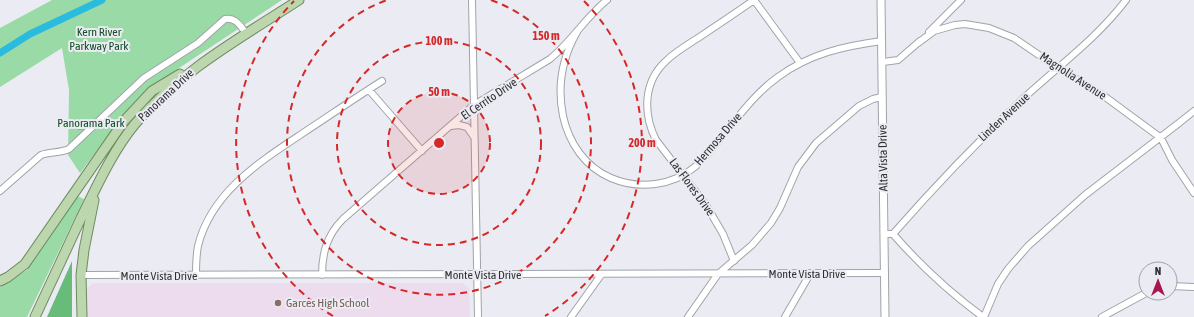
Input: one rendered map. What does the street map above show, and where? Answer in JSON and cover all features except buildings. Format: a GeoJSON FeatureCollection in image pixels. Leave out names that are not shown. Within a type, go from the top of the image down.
{"type":"FeatureCollection","features":[{"type":"Feature","properties":{"kind":"main road","name":"Panorama Drive"},"geometry":{"type":"LineString","coordinates":[[35,317],[96,186],[112,158],[135,124],[159,99],[194,69],[299,0]]}},
{"type":"Feature","properties":{"kind":"main road"},"geometry":{"type":"LineString","coordinates":[[0,281],[25,264],[124,121],[146,97],[152,91],[244,36]]}},
{"type":"Feature","properties":{"kind":"main road"},"geometry":{"type":"LineString","coordinates":[[82,317],[82,276],[84,250],[96,186]]}},
{"type":"Feature","properties":{"kind":"street"},"geometry":{"type":"LineString","coordinates":[[472,0],[478,317]]}},
{"type":"Feature","properties":{"kind":"street","name":"El Cerrito Drive"},"geometry":{"type":"LineString","coordinates":[[322,276],[323,252],[329,238],[338,225],[474,105],[550,59],[569,42],[587,19],[607,0]]}},
{"type":"Feature","properties":{"kind":"street"},"geometry":{"type":"LineString","coordinates":[[754,0],[800,63]]}},
{"type":"Feature","properties":{"kind":"street","name":"Las Flores Drive"},"geometry":{"type":"LineString","coordinates":[[734,261],[714,217],[684,175],[656,140],[651,130],[647,111],[647,99],[652,80],[658,70],[673,55],[754,0]]}},
{"type":"Feature","properties":{"kind":"street","name":"Alta Vista Drive"},"geometry":{"type":"LineString","coordinates":[[881,0],[885,273],[884,317]]}},
{"type":"Feature","properties":{"kind":"street"},"geometry":{"type":"LineString","coordinates":[[883,62],[898,60],[918,43],[961,0]]}},
{"type":"Feature","properties":{"kind":"street","name":"Linden Avenue"},"geometry":{"type":"LineString","coordinates":[[893,234],[961,159],[996,124],[1104,27],[1126,0]]}},
{"type":"Feature","properties":{"kind":"street"},"geometry":{"type":"LineString","coordinates":[[0,191],[41,155],[48,152],[62,151],[69,148],[144,78],[198,43],[225,20],[234,20],[238,22],[244,36]]}},
{"type":"Feature","properties":{"kind":"street","name":"Magnolia Avenue"},"geometry":{"type":"LineString","coordinates":[[918,43],[930,34],[944,27],[960,24],[990,28],[1014,38],[1058,68],[1110,100],[1161,138],[1172,160],[1194,193]]}},
{"type":"Feature","properties":{"kind":"street","name":"Hermosa Drive"},"geometry":{"type":"LineString","coordinates":[[577,32],[566,54],[560,94],[564,121],[573,144],[595,169],[606,176],[628,184],[652,185],[669,181],[684,175],[695,167],[752,100],[778,77],[800,63],[831,50],[882,41]]}},
{"type":"Feature","properties":{"kind":"street"},"geometry":{"type":"LineString","coordinates":[[196,276],[198,247],[206,223],[225,195],[237,182],[263,160],[382,81]]}},
{"type":"Feature","properties":{"kind":"street"},"geometry":{"type":"LineString","coordinates":[[369,90],[422,151]]}},
{"type":"Feature","properties":{"kind":"street"},"geometry":{"type":"LineString","coordinates":[[688,317],[718,274],[752,245],[771,223],[780,208],[798,167],[816,144],[858,106],[873,99],[882,98]]}},
{"type":"Feature","properties":{"kind":"street"},"geometry":{"type":"LineString","coordinates":[[884,234],[893,234],[930,274],[965,304],[983,317],[998,284],[1008,269],[1028,246],[1085,195],[1161,138],[1194,111]]}},
{"type":"Feature","properties":{"kind":"street"},"geometry":{"type":"LineString","coordinates":[[80,126],[93,124]]}},
{"type":"Feature","properties":{"kind":"street"},"geometry":{"type":"LineString","coordinates":[[449,127],[459,125],[467,127],[475,138]]}},
{"type":"Feature","properties":{"kind":"street","name":"Monte Vista Drive"},"geometry":{"type":"LineString","coordinates":[[82,276],[885,273]]}},
{"type":"Feature","properties":{"kind":"street"},"geometry":{"type":"LineString","coordinates":[[785,317],[810,274]]}},
{"type":"Feature","properties":{"kind":"street"},"geometry":{"type":"LineString","coordinates":[[571,317],[601,275]]}},
{"type":"Feature","properties":{"kind":"street"},"geometry":{"type":"LineString","coordinates":[[1178,286],[1194,286]]}},
{"type":"Feature","properties":{"kind":"street"},"geometry":{"type":"LineString","coordinates":[[1102,317],[1138,297]]}},
{"type":"Feature","properties":{"kind":"shaded area","name":"Garces High School"},"geometry":{"type":"Polygon","coordinates":[[[93,283],[463,283],[469,288],[470,317],[87,317],[87,288],[93,283]]]}},
{"type":"Feature","properties":{"kind":"green space"},"geometry":{"type":"Polygon","coordinates":[[[52,0],[282,0],[148,90],[130,107],[80,173],[68,155],[69,90],[62,48],[0,87],[0,28],[52,0]]]}},
{"type":"Feature","properties":{"kind":"green space"},"geometry":{"type":"Polygon","coordinates":[[[77,196],[84,199],[27,317],[0,317],[0,287],[27,270],[77,196]]]}},
{"type":"Feature","properties":{"kind":"green space"},"geometry":{"type":"Polygon","coordinates":[[[72,261],[72,317],[47,317],[72,261]]]}},
{"type":"Feature","properties":{"kind":"waterway"},"geometry":{"type":"LineString","coordinates":[[0,53],[30,34],[102,0]]}},
{"type":"Feature","properties":{"kind":"place","name":"Garces High School"},"geometry":{"type":"Point","coordinates":[278,303]}},
{"type":"Feature","properties":{"kind":"park label","name":"Kern River Parkway Park"},"geometry":{"type":"Point","coordinates":[99,39]}},
{"type":"Feature","properties":{"kind":"park label","name":"Panorama Park"},"geometry":{"type":"Point","coordinates":[91,123]}}]}
